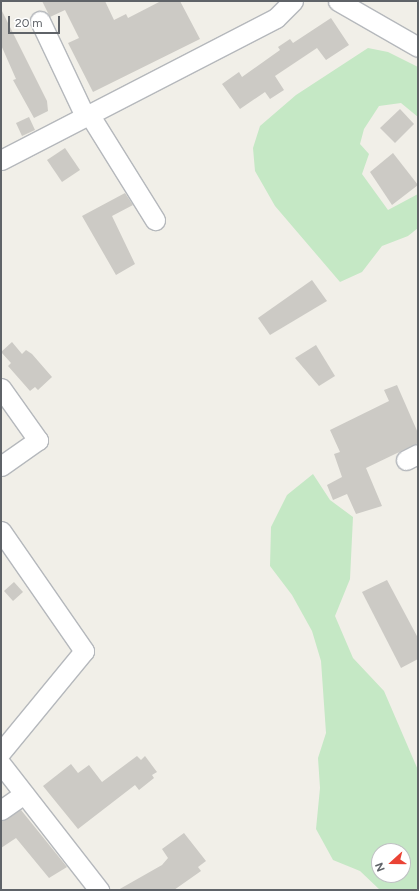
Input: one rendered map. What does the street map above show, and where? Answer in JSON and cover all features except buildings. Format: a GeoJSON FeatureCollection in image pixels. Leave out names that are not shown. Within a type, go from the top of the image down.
{"type":"FeatureCollection","features":[{"type":"Feature","properties":{"kind":"street"},"geometry":{"type":"LineString","coordinates":[[1,160],[276,18],[293,1]]}},
{"type":"Feature","properties":{"kind":"street"},"geometry":{"type":"LineString","coordinates":[[338,1],[418,46]]}},
{"type":"Feature","properties":{"kind":"street"},"geometry":{"type":"LineString","coordinates":[[40,21],[87,115],[155,220]]}},
{"type":"Feature","properties":{"kind":"street"},"geometry":{"type":"LineString","coordinates":[[1,388],[38,440],[1,466]]}},
{"type":"Feature","properties":{"kind":"street"},"geometry":{"type":"LineString","coordinates":[[1,531],[84,651],[1,752]]}},
{"type":"Feature","properties":{"kind":"street"},"geometry":{"type":"LineString","coordinates":[[1,764],[98,890]]}},
{"type":"Feature","properties":{"kind":"street"},"geometry":{"type":"LineString","coordinates":[[1,810],[24,794]]}},
{"type":"Feature","properties":{"kind":"green space"},"geometry":{"type":"Polygon","coordinates":[[[368,48],[388,52],[418,67],[418,117],[401,103],[379,106],[364,129],[360,144],[369,154],[362,174],[388,210],[418,194],[418,228],[408,236],[382,246],[362,272],[340,282],[275,206],[255,171],[253,148],[260,126],[296,95],[368,48]]]}},
{"type":"Feature","properties":{"kind":"green space"},"geometry":{"type":"Polygon","coordinates":[[[313,474],[330,500],[353,517],[350,579],[335,616],[353,658],[384,691],[418,770],[418,890],[380,890],[373,883],[411,883],[411,843],[371,843],[371,881],[360,871],[333,860],[316,829],[320,788],[318,758],[326,733],[321,661],[312,631],[292,595],[270,566],[271,527],[287,495],[313,474]]]}}]}
